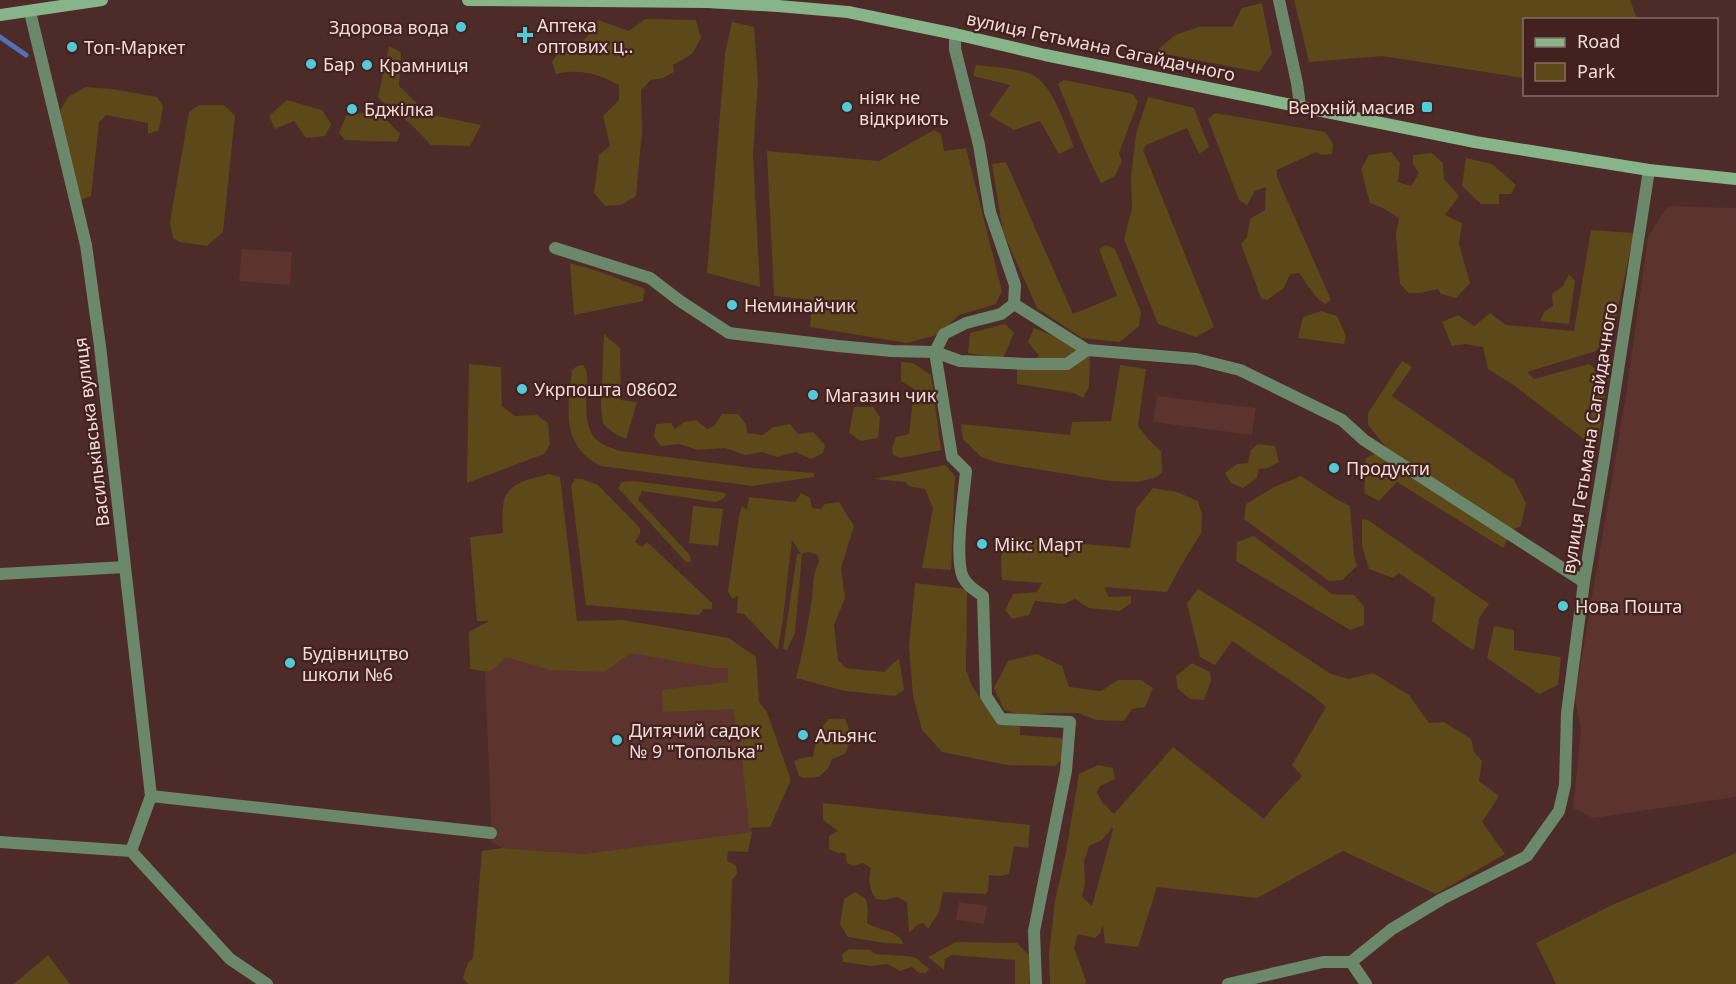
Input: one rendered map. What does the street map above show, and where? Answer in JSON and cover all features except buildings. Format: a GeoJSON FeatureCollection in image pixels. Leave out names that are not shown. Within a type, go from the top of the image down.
{"type":"FeatureCollection","features":[{"type":"Feature","properties":{"kind":"main road"},"geometry":{"type":"LineString","coordinates":[[0,15],[102,0]]}},
{"type":"Feature","properties":{"kind":"main road","name":"вулиця Гетьмана Сагайдачного"},"geometry":{"type":"LineString","coordinates":[[468,0],[707,2],[848,12],[1045,55],[1475,142],[1649,170],[1736,179]]}},
{"type":"Feature","properties":{"kind":"street"},"geometry":{"type":"LineString","coordinates":[[1279,0],[1300,106]]}},
{"type":"Feature","properties":{"kind":"street","name":"Васильківська вулиця"},"geometry":{"type":"LineString","coordinates":[[30,12],[86,245],[125,567],[151,796],[131,851]]}},
{"type":"Feature","properties":{"kind":"street"},"geometry":{"type":"LineString","coordinates":[[955,34],[955,49],[979,145],[990,212],[1015,285],[1014,304],[1001,314],[966,323],[945,334],[935,352],[952,457],[966,471],[958,560],[967,585],[983,596],[986,696],[1001,719],[1070,722],[1066,771],[1034,931],[1036,984]]}},
{"type":"Feature","properties":{"kind":"street","name":"вулиця Гетьмана Сагайдачного"},"geometry":{"type":"LineString","coordinates":[[1351,962],[1392,929],[1442,898],[1527,856],[1559,811],[1565,785],[1567,713],[1584,582],[1649,170]]}},
{"type":"Feature","properties":{"kind":"street"},"geometry":{"type":"LineString","coordinates":[[555,248],[650,278],[729,333],[892,351],[935,352],[960,361],[1067,364],[1088,350]]}},
{"type":"Feature","properties":{"kind":"street"},"geometry":{"type":"LineString","coordinates":[[1014,304],[1088,350],[1196,359],[1240,370],[1342,420],[1364,440],[1584,582]]}},
{"type":"Feature","properties":{"kind":"street"},"geometry":{"type":"LineString","coordinates":[[0,574],[125,567]]}},
{"type":"Feature","properties":{"kind":"street"},"geometry":{"type":"LineString","coordinates":[[151,796],[491,833]]}},
{"type":"Feature","properties":{"kind":"street"},"geometry":{"type":"LineString","coordinates":[[0,842],[131,851],[230,958],[267,984]]}},
{"type":"Feature","properties":{"kind":"street"},"geometry":{"type":"LineString","coordinates":[[1228,984],[1323,962],[1351,962],[1366,984]]}},
{"type":"Feature","properties":{"kind":"shaded area"},"geometry":{"type":"Polygon","coordinates":[[[1668,206],[1736,208],[1736,797],[1593,818],[1573,808],[1581,728],[1575,698],[1626,395],[1648,237],[1668,206]]]}},
{"type":"Feature","properties":{"kind":"shaded area"},"geometry":{"type":"Polygon","coordinates":[[[242,249],[292,252],[290,285],[239,281],[242,249]]]}},
{"type":"Feature","properties":{"kind":"shaded area"},"geometry":{"type":"Polygon","coordinates":[[[1157,396],[1256,408],[1252,435],[1153,422],[1157,396]]]}},
{"type":"Feature","properties":{"kind":"shaded area","name":"Дитячий садок № 9 \"Тополька\""},"geometry":{"type":"Polygon","coordinates":[[[483,628],[741,648],[752,832],[583,854],[502,848],[492,842],[483,628]]]}},
{"type":"Feature","properties":{"kind":"shaded area"},"geometry":{"type":"Polygon","coordinates":[[[959,902],[987,906],[984,924],[956,920],[959,902]]]}},
{"type":"Feature","properties":{"kind":"green space"},"geometry":{"type":"Polygon","coordinates":[[[1294,0],[1630,0],[1637,18],[1523,18],[1523,78],[1382,56],[1309,62],[1294,0]]]}},
{"type":"Feature","properties":{"kind":"green space"},"geometry":{"type":"Polygon","coordinates":[[[1262,3],[1272,54],[1259,72],[1155,52],[1175,35],[1199,27],[1232,27],[1242,8],[1262,3]]]}},
{"type":"Feature","properties":{"kind":"green space"},"geometry":{"type":"Polygon","coordinates":[[[645,19],[696,20],[701,38],[692,54],[673,65],[674,72],[663,78],[651,80],[641,90],[642,132],[636,196],[621,205],[605,206],[594,193],[599,155],[610,146],[603,116],[619,100],[619,85],[589,73],[556,74],[552,62],[558,52],[572,51],[588,36],[598,20],[629,31],[645,19]]]}},
{"type":"Feature","properties":{"kind":"green space"},"geometry":{"type":"Polygon","coordinates":[[[732,22],[754,27],[758,81],[753,155],[760,287],[707,273],[725,53],[732,22]]]}},
{"type":"Feature","properties":{"kind":"green space"},"geometry":{"type":"Polygon","coordinates":[[[389,46],[401,52],[399,86],[428,114],[481,125],[470,146],[431,145],[410,123],[378,97],[389,46]]]}},
{"type":"Feature","properties":{"kind":"green space"},"geometry":{"type":"Polygon","coordinates":[[[976,65],[1016,70],[1036,77],[1044,84],[1057,104],[1074,147],[1059,154],[1040,121],[1014,130],[989,115],[1010,85],[973,76],[976,65]]]}},
{"type":"Feature","properties":{"kind":"green space"},"geometry":{"type":"Polygon","coordinates":[[[1064,80],[1133,94],[1138,102],[1119,153],[1122,161],[1115,176],[1101,183],[1058,84],[1064,80]]]}},
{"type":"Feature","properties":{"kind":"green space"},"geometry":{"type":"Polygon","coordinates":[[[86,87],[157,97],[163,106],[159,130],[148,134],[148,123],[106,115],[99,122],[91,196],[81,200],[60,111],[68,97],[86,87]]]}},
{"type":"Feature","properties":{"kind":"green space"},"geometry":{"type":"Polygon","coordinates":[[[1148,97],[1194,108],[1209,147],[1199,154],[1187,128],[1146,145],[1143,150],[1214,327],[1196,337],[1158,324],[1124,239],[1132,208],[1131,176],[1136,134],[1148,97]]]}},
{"type":"Feature","properties":{"kind":"green space"},"geometry":{"type":"Polygon","coordinates":[[[287,100],[322,110],[331,124],[325,136],[306,138],[294,121],[275,129],[269,116],[287,100]]]}},
{"type":"Feature","properties":{"kind":"green space"},"geometry":{"type":"Polygon","coordinates":[[[199,105],[224,105],[235,116],[223,232],[207,246],[180,242],[173,238],[170,222],[189,112],[199,105]]]}},
{"type":"Feature","properties":{"kind":"green space"},"geometry":{"type":"Polygon","coordinates":[[[372,111],[380,113],[400,134],[397,142],[345,140],[339,133],[346,116],[372,111]]]}},
{"type":"Feature","properties":{"kind":"green space"},"geometry":{"type":"Polygon","coordinates":[[[1215,113],[1325,132],[1333,144],[1332,154],[1322,155],[1316,152],[1277,170],[1277,177],[1331,300],[1325,304],[1316,297],[1299,273],[1290,274],[1284,288],[1267,300],[1261,298],[1241,244],[1247,237],[1250,219],[1265,210],[1266,187],[1255,191],[1247,205],[1239,200],[1208,119],[1215,113]]]}},
{"type":"Feature","properties":{"kind":"green space"},"geometry":{"type":"Polygon","coordinates":[[[934,130],[941,134],[944,151],[966,148],[1002,291],[996,304],[959,315],[937,335],[907,343],[810,327],[812,300],[774,296],[767,151],[879,161],[934,130]]]}},
{"type":"Feature","properties":{"kind":"green space"},"geometry":{"type":"Polygon","coordinates":[[[1391,152],[1400,163],[1398,182],[1411,186],[1419,173],[1413,164],[1413,155],[1432,153],[1443,163],[1444,179],[1459,196],[1445,215],[1462,223],[1459,244],[1470,283],[1456,298],[1441,294],[1438,289],[1409,293],[1400,284],[1396,234],[1399,218],[1370,203],[1361,169],[1369,155],[1391,152]]]}},
{"type":"Feature","properties":{"kind":"green space"},"geometry":{"type":"Polygon","coordinates":[[[1466,158],[1492,164],[1516,185],[1511,194],[1499,194],[1499,204],[1481,204],[1462,186],[1466,158]]]}},
{"type":"Feature","properties":{"kind":"green space"},"geometry":{"type":"Polygon","coordinates":[[[1006,162],[1073,314],[1117,296],[1099,249],[1106,245],[1115,249],[1141,312],[1139,326],[1120,342],[1082,338],[1037,308],[1003,232],[992,164],[1006,162]]]}},
{"type":"Feature","properties":{"kind":"green space"},"geometry":{"type":"Polygon","coordinates":[[[1591,230],[1634,233],[1615,322],[1596,351],[1527,372],[1534,379],[1589,364],[1607,378],[1599,439],[1589,443],[1515,386],[1488,369],[1483,347],[1465,344],[1452,346],[1442,322],[1458,315],[1474,326],[1490,313],[1506,325],[1574,331],[1591,230]]]}},
{"type":"Feature","properties":{"kind":"green space"},"geometry":{"type":"Polygon","coordinates":[[[570,263],[645,289],[643,301],[574,315],[570,263]]]}},
{"type":"Feature","properties":{"kind":"green space"},"geometry":{"type":"Polygon","coordinates":[[[1569,274],[1575,281],[1569,324],[1540,321],[1544,312],[1553,306],[1552,294],[1563,286],[1569,274]]]}},
{"type":"Feature","properties":{"kind":"green space"},"geometry":{"type":"Polygon","coordinates":[[[1321,311],[1337,316],[1346,336],[1344,344],[1298,338],[1303,317],[1321,311]]]}},
{"type":"Feature","properties":{"kind":"green space"},"geometry":{"type":"Polygon","coordinates":[[[1005,324],[1014,333],[1003,359],[968,353],[970,333],[1005,324]]]}},
{"type":"Feature","properties":{"kind":"green space"},"geometry":{"type":"Polygon","coordinates":[[[1034,328],[1063,340],[1090,356],[1089,387],[1083,398],[1074,393],[1017,384],[1017,369],[1039,356],[1028,342],[1034,328]]]}},
{"type":"Feature","properties":{"kind":"green space"},"geometry":{"type":"Polygon","coordinates":[[[604,334],[620,348],[621,400],[637,402],[626,439],[615,434],[603,424],[601,407],[604,334]]]}},
{"type":"Feature","properties":{"kind":"green space"},"geometry":{"type":"Polygon","coordinates":[[[1402,361],[1412,367],[1392,396],[1514,480],[1526,503],[1521,526],[1512,530],[1503,548],[1397,482],[1379,501],[1364,493],[1366,458],[1386,447],[1368,425],[1368,413],[1402,361]]]}},
{"type":"Feature","properties":{"kind":"green space"},"geometry":{"type":"Polygon","coordinates":[[[901,362],[913,363],[931,375],[941,450],[901,458],[893,455],[892,448],[896,437],[909,434],[914,389],[901,381],[901,362]]]}},
{"type":"Feature","properties":{"kind":"green space"},"geometry":{"type":"Polygon","coordinates":[[[469,364],[501,367],[502,406],[515,416],[537,415],[548,423],[550,445],[544,454],[467,483],[469,364]]]}},
{"type":"Feature","properties":{"kind":"green space"},"geometry":{"type":"Polygon","coordinates":[[[583,365],[587,376],[588,424],[593,436],[603,444],[620,451],[753,468],[814,473],[814,477],[752,486],[601,466],[588,458],[579,448],[570,425],[569,398],[572,370],[583,365]]]}},
{"type":"Feature","properties":{"kind":"green space"},"geometry":{"type":"Polygon","coordinates":[[[1120,365],[1146,369],[1138,426],[1161,451],[1162,472],[1157,477],[1138,482],[1110,481],[999,463],[981,457],[963,439],[961,424],[1070,435],[1072,422],[1111,421],[1120,365]]]}},
{"type":"Feature","properties":{"kind":"green space"},"geometry":{"type":"Polygon","coordinates":[[[854,407],[873,407],[880,417],[878,438],[861,441],[849,433],[854,407]]]}},
{"type":"Feature","properties":{"kind":"green space"},"geometry":{"type":"Polygon","coordinates":[[[722,414],[738,414],[746,424],[747,433],[763,435],[773,427],[790,424],[798,434],[813,432],[825,445],[823,453],[811,459],[796,452],[777,457],[762,452],[745,455],[725,448],[697,450],[680,444],[661,446],[654,437],[656,424],[671,423],[675,429],[684,422],[696,420],[707,429],[714,426],[722,414]]]}},
{"type":"Feature","properties":{"kind":"green space"},"geometry":{"type":"Polygon","coordinates":[[[1258,444],[1275,446],[1279,462],[1268,468],[1259,469],[1257,478],[1243,488],[1231,483],[1225,473],[1237,464],[1248,463],[1251,450],[1258,444]]]}},
{"type":"Feature","properties":{"kind":"green space"},"geometry":{"type":"Polygon","coordinates":[[[945,465],[955,476],[951,570],[922,568],[933,508],[925,489],[908,486],[906,482],[874,479],[945,465]]]}},
{"type":"Feature","properties":{"kind":"green space"},"geometry":{"type":"Polygon","coordinates":[[[549,474],[560,477],[577,621],[623,620],[729,638],[756,657],[759,702],[767,712],[791,780],[770,827],[749,828],[742,758],[733,709],[663,712],[662,690],[728,682],[728,668],[714,668],[631,653],[604,672],[549,670],[506,657],[490,672],[470,669],[469,632],[489,621],[477,621],[470,537],[503,533],[504,499],[512,487],[549,474]]]}},
{"type":"Feature","properties":{"kind":"green space"},"geometry":{"type":"Polygon","coordinates":[[[1301,476],[1350,506],[1357,566],[1342,580],[1329,581],[1244,519],[1246,504],[1274,487],[1301,476]]]}},
{"type":"Feature","properties":{"kind":"green space"},"geometry":{"type":"Polygon","coordinates":[[[575,479],[598,485],[640,528],[640,534],[635,542],[642,547],[647,542],[712,603],[712,609],[703,609],[699,615],[586,605],[571,486],[575,479]]]}},
{"type":"Feature","properties":{"kind":"green space"},"geometry":{"type":"Polygon","coordinates":[[[633,481],[726,494],[724,498],[716,502],[642,491],[638,500],[690,555],[691,562],[686,562],[618,488],[622,482],[633,481]]]}},
{"type":"Feature","properties":{"kind":"green space"},"geometry":{"type":"Polygon","coordinates":[[[1153,488],[1177,492],[1198,501],[1202,515],[1201,533],[1167,592],[1104,587],[1109,597],[1131,596],[1131,603],[1120,611],[1089,608],[1075,599],[1064,604],[1035,601],[1029,615],[1012,619],[1005,610],[1013,594],[1037,592],[1042,583],[1002,580],[1001,560],[1004,537],[1130,548],[1136,509],[1153,488]]]}},
{"type":"Feature","properties":{"kind":"green space"},"geometry":{"type":"Polygon","coordinates":[[[801,493],[810,498],[812,508],[821,509],[825,504],[839,502],[854,526],[841,568],[845,598],[834,625],[838,660],[846,668],[884,672],[899,658],[904,690],[895,696],[845,691],[796,678],[807,628],[814,575],[819,562],[818,555],[808,552],[802,554],[795,633],[787,650],[783,649],[797,554],[801,554],[792,540],[778,650],[744,614],[737,613],[738,596],[732,599],[728,591],[742,506],[747,510],[749,497],[795,502],[801,493]]]}},
{"type":"Feature","properties":{"kind":"green space"},"geometry":{"type":"Polygon","coordinates":[[[693,506],[723,509],[718,546],[689,543],[693,506]]]}},
{"type":"Feature","properties":{"kind":"green space"},"geometry":{"type":"Polygon","coordinates":[[[1362,519],[1368,520],[1489,604],[1479,618],[1474,650],[1432,621],[1435,598],[1399,573],[1393,578],[1369,569],[1362,546],[1362,519]]]}},
{"type":"Feature","properties":{"kind":"green space"},"geometry":{"type":"Polygon","coordinates":[[[1254,536],[1332,594],[1354,595],[1364,606],[1364,625],[1350,630],[1236,561],[1237,542],[1254,536]]]}},
{"type":"Feature","properties":{"kind":"green space"},"geometry":{"type":"Polygon","coordinates":[[[915,583],[967,589],[966,670],[972,686],[997,722],[1020,722],[1020,735],[1062,738],[1062,759],[1055,766],[1007,765],[942,752],[922,730],[913,696],[909,646],[915,583]]]}},
{"type":"Feature","properties":{"kind":"green space"},"geometry":{"type":"Polygon","coordinates":[[[1198,589],[1331,674],[1349,679],[1373,673],[1409,695],[1429,723],[1444,722],[1471,739],[1474,752],[1482,761],[1479,781],[1499,796],[1482,822],[1505,854],[1436,894],[1343,851],[1257,898],[1157,887],[1138,947],[1105,943],[1103,926],[1095,938],[1078,934],[1074,948],[1086,981],[1085,984],[1050,984],[1049,953],[1055,901],[1079,774],[1098,765],[1113,768],[1115,779],[1100,786],[1097,792],[1102,802],[1114,814],[1173,747],[1264,819],[1302,776],[1292,765],[1326,707],[1232,641],[1215,665],[1200,657],[1187,603],[1198,589]],[[1113,829],[1102,840],[1089,846],[1084,861],[1085,883],[1082,897],[1092,906],[1113,829]]]}},
{"type":"Feature","properties":{"kind":"green space"},"geometry":{"type":"Polygon","coordinates":[[[1494,626],[1514,630],[1514,650],[1561,657],[1558,685],[1539,694],[1487,658],[1494,626]]]}},
{"type":"Feature","properties":{"kind":"green space"},"geometry":{"type":"Polygon","coordinates":[[[1037,654],[1062,666],[1069,687],[1101,691],[1118,680],[1141,680],[1153,688],[1145,707],[1132,709],[1124,721],[1096,720],[1078,713],[1025,716],[1004,710],[994,688],[1008,661],[1037,654]]]}},
{"type":"Feature","properties":{"kind":"green space"},"geometry":{"type":"Polygon","coordinates":[[[1192,663],[1210,672],[1211,681],[1204,700],[1190,699],[1178,689],[1176,676],[1192,663]]]}},
{"type":"Feature","properties":{"kind":"green space"},"geometry":{"type":"Polygon","coordinates":[[[829,719],[845,719],[850,736],[845,754],[832,759],[829,767],[819,777],[799,776],[794,761],[813,757],[817,733],[829,719]]]}},
{"type":"Feature","properties":{"kind":"green space"},"geometry":{"type":"Polygon","coordinates":[[[823,803],[1030,825],[1028,848],[1014,846],[1009,874],[989,875],[988,891],[985,894],[943,892],[939,912],[928,929],[923,923],[917,925],[909,933],[907,902],[897,897],[876,899],[870,884],[871,868],[863,863],[854,866],[847,863],[845,853],[829,849],[829,836],[838,831],[823,820],[823,803]]]}},
{"type":"Feature","properties":{"kind":"green space"},"geometry":{"type":"Polygon","coordinates":[[[752,832],[748,852],[728,851],[727,861],[736,865],[737,874],[732,880],[729,984],[468,984],[463,978],[468,963],[473,958],[482,851],[502,848],[583,854],[752,832]]]}},
{"type":"Feature","properties":{"kind":"green space"},"geometry":{"type":"Polygon","coordinates":[[[1736,853],[1736,984],[1556,984],[1536,943],[1612,905],[1736,853]]]}},
{"type":"Feature","properties":{"kind":"green space"},"geometry":{"type":"Polygon","coordinates":[[[855,892],[866,899],[867,923],[892,933],[904,944],[848,937],[840,925],[844,899],[855,892]]]}},
{"type":"Feature","properties":{"kind":"green space"},"geometry":{"type":"Polygon","coordinates":[[[956,942],[1017,943],[1029,955],[1029,984],[1015,984],[1015,960],[951,955],[945,959],[944,970],[928,957],[956,942]]]}},
{"type":"Feature","properties":{"kind":"green space"},"geometry":{"type":"Polygon","coordinates":[[[849,949],[870,950],[875,954],[916,958],[929,969],[926,973],[919,973],[912,967],[900,971],[887,964],[871,966],[843,962],[842,954],[849,949]]]}},
{"type":"Feature","properties":{"kind":"green space"},"geometry":{"type":"Polygon","coordinates":[[[48,955],[70,984],[14,984],[48,955]]]}},
{"type":"Feature","properties":{"kind":"waterway"},"geometry":{"type":"LineString","coordinates":[[0,37],[26,55]]}},
{"type":"Feature","properties":{"kind":"place","name":"Здорова вода"},"geometry":{"type":"Point","coordinates":[461,27]}},
{"type":"Feature","properties":{"kind":"place","name":"Аптека оптових ц‥"},"geometry":{"type":"Point","coordinates":[525,35]}},
{"type":"Feature","properties":{"kind":"place","name":"Топ-Маркет"},"geometry":{"type":"Point","coordinates":[72,47]}},
{"type":"Feature","properties":{"kind":"place","name":"Бар"},"geometry":{"type":"Point","coordinates":[311,64]}},
{"type":"Feature","properties":{"kind":"place","name":"Крамниця"},"geometry":{"type":"Point","coordinates":[367,65]}},
{"type":"Feature","properties":{"kind":"place","name":"ніяк не відкриють"},"geometry":{"type":"Point","coordinates":[847,107]}},
{"type":"Feature","properties":{"kind":"place","name":"Верхній масив"},"geometry":{"type":"Point","coordinates":[1427,107]}},
{"type":"Feature","properties":{"kind":"place","name":"Бджілка"},"geometry":{"type":"Point","coordinates":[352,109]}},
{"type":"Feature","properties":{"kind":"place","name":"Неминайчик"},"geometry":{"type":"Point","coordinates":[732,305]}},
{"type":"Feature","properties":{"kind":"place","name":"Укрпошта 08602"},"geometry":{"type":"Point","coordinates":[522,389]}},
{"type":"Feature","properties":{"kind":"place","name":"Магазин чик"},"geometry":{"type":"Point","coordinates":[813,395]}},
{"type":"Feature","properties":{"kind":"place","name":"Продукти"},"geometry":{"type":"Point","coordinates":[1334,468]}},
{"type":"Feature","properties":{"kind":"place","name":"Мікс Март"},"geometry":{"type":"Point","coordinates":[982,544]}},
{"type":"Feature","properties":{"kind":"place","name":"Нова Пошта"},"geometry":{"type":"Point","coordinates":[1563,606]}},
{"type":"Feature","properties":{"kind":"place","name":"Будівництво школи №6"},"geometry":{"type":"Point","coordinates":[290,663]}},
{"type":"Feature","properties":{"kind":"place","name":"Альянс"},"geometry":{"type":"Point","coordinates":[803,735]}},
{"type":"Feature","properties":{"kind":"place","name":"Дитячий садок № 9 \"Тополька\""},"geometry":{"type":"Point","coordinates":[617,740]}}]}
